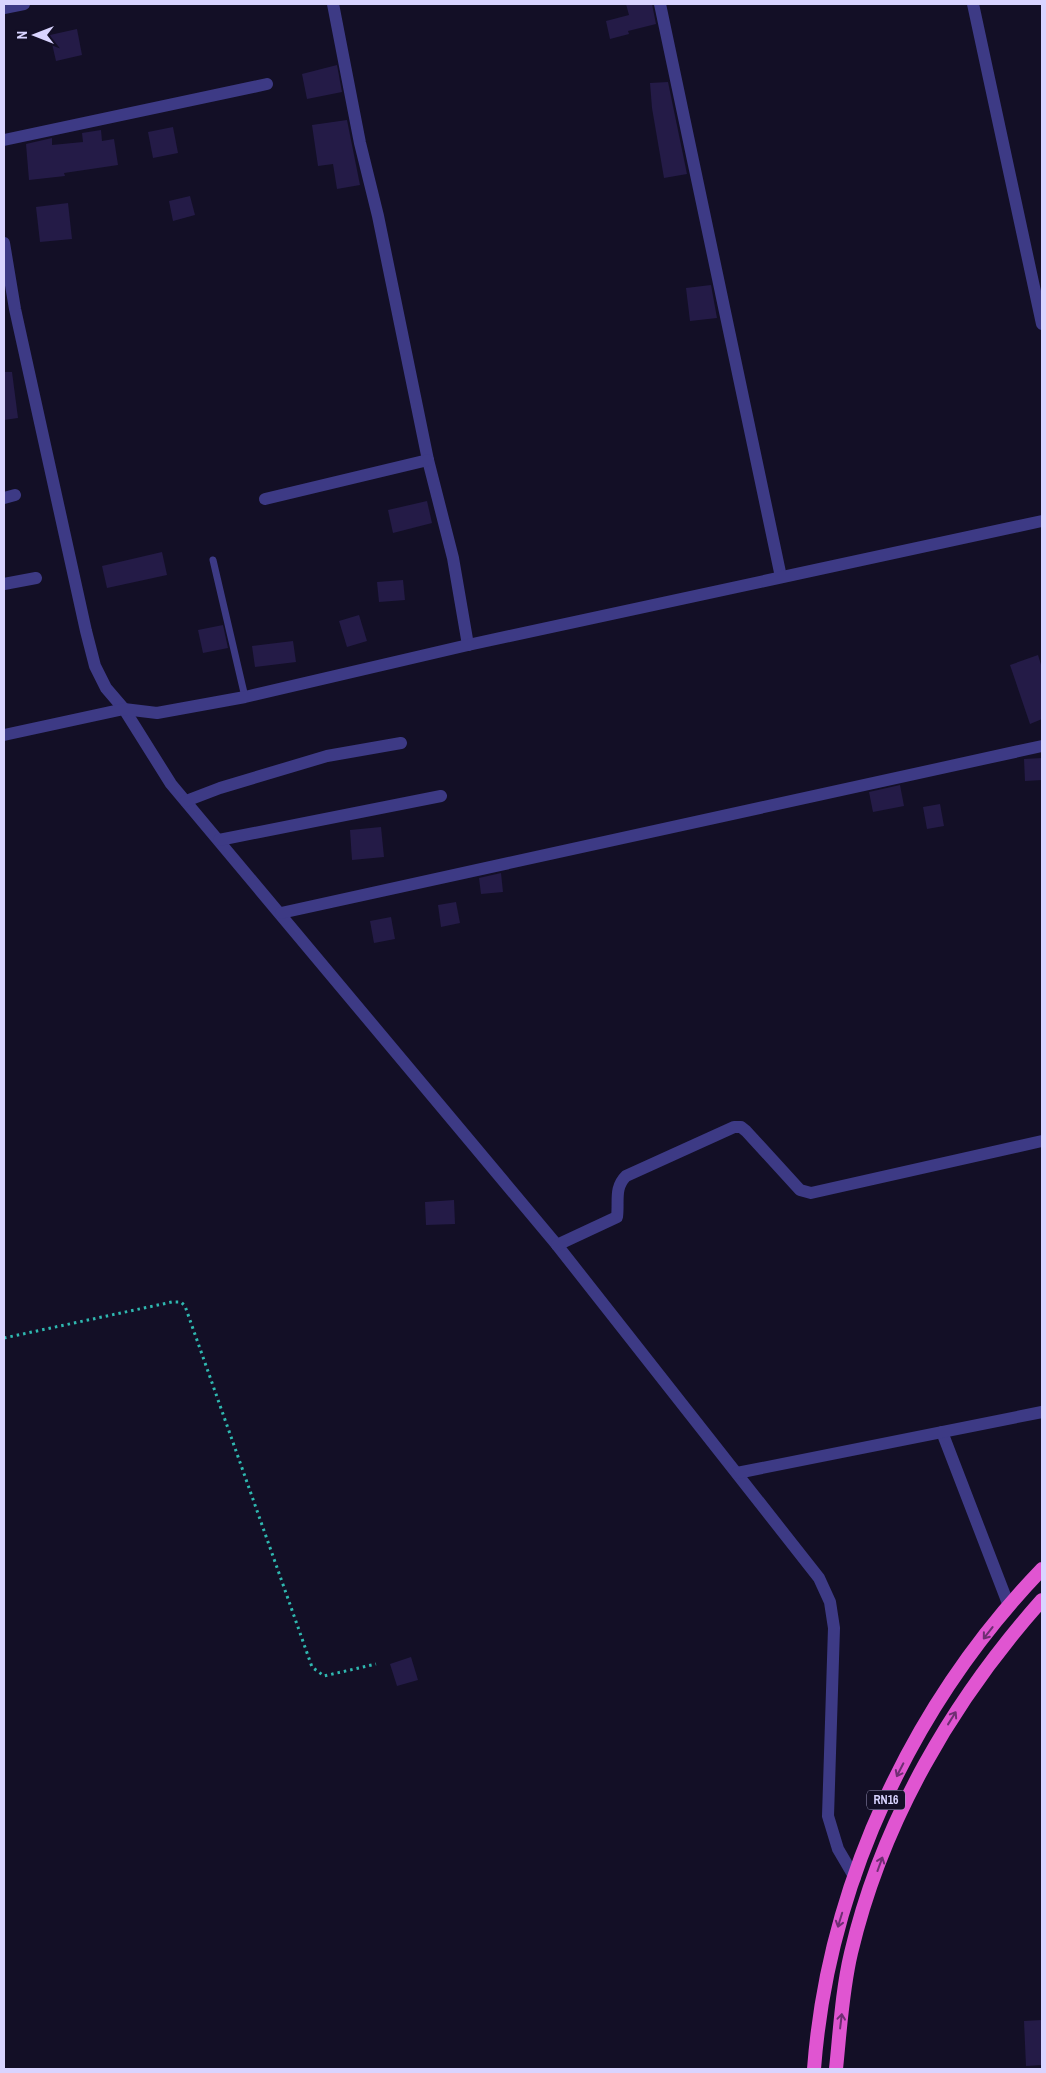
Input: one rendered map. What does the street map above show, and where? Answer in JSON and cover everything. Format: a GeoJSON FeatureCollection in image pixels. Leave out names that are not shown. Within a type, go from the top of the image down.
{"type":"FeatureCollection","features":[{"type":"Feature","properties":{"kind":"highway","name":"RN16"},"geometry":{"type":"LineString","coordinates":[[814,2069],[817,2029],[827,1967],[855,1878],[880,1812],[915,1742],[966,1661],[1009,1606],[1042,1570]]}},
{"type":"Feature","properties":{"kind":"highway","name":"RN16"},"geometry":{"type":"LineString","coordinates":[[836,2069],[840,2021],[851,1954],[871,1886],[896,1823],[926,1762],[961,1704],[1001,1649],[1042,1600]]}},
{"type":"Feature","properties":{"kind":"street"},"geometry":{"type":"LineString","coordinates":[[4,8],[24,4]]}},
{"type":"Feature","properties":{"kind":"street"},"geometry":{"type":"LineString","coordinates":[[333,4],[360,143],[378,216],[428,460],[453,558],[468,645]]}},
{"type":"Feature","properties":{"kind":"street"},"geometry":{"type":"LineString","coordinates":[[660,4],[781,577]]}},
{"type":"Feature","properties":{"kind":"street"},"geometry":{"type":"LineString","coordinates":[[974,4],[1042,324]]}},
{"type":"Feature","properties":{"kind":"street"},"geometry":{"type":"LineString","coordinates":[[4,140],[267,84]]}},
{"type":"Feature","properties":{"kind":"street"},"geometry":{"type":"LineString","coordinates":[[4,243],[9,311],[95,666],[106,688],[124,709],[171,784],[281,913],[557,1245],[812,1567],[830,1602],[834,1640],[828,1816],[838,1849],[855,1878]]}},
{"type":"Feature","properties":{"kind":"street"},"geometry":{"type":"LineString","coordinates":[[265,499],[428,460]]}},
{"type":"Feature","properties":{"kind":"street"},"geometry":{"type":"LineString","coordinates":[[4,734],[124,709],[157,713],[245,697],[468,645],[1042,521]]}},
{"type":"Feature","properties":{"kind":"street"},"geometry":{"type":"LineString","coordinates":[[4,584],[36,578]]}},
{"type":"Feature","properties":{"kind":"street"},"geometry":{"type":"LineString","coordinates":[[186,801],[220,788],[327,756],[401,743]]}},
{"type":"Feature","properties":{"kind":"street"},"geometry":{"type":"LineString","coordinates":[[281,913],[1042,746]]}},
{"type":"Feature","properties":{"kind":"street"},"geometry":{"type":"LineString","coordinates":[[219,840],[441,796]]}},
{"type":"Feature","properties":{"kind":"street"},"geometry":{"type":"LineString","coordinates":[[557,1245],[617,1217],[617,1192],[620,1182],[626,1176],[734,1127],[741,1127],[746,1131],[800,1190],[811,1193],[1042,1141]]}},
{"type":"Feature","properties":{"kind":"street"},"geometry":{"type":"LineString","coordinates":[[737,1472],[1042,1412]]}},
{"type":"Feature","properties":{"kind":"street"},"geometry":{"type":"LineString","coordinates":[[942,1432],[1009,1606]]}},
{"type":"Feature","properties":{"kind":"lane"},"geometry":{"type":"LineString","coordinates":[[213,560],[245,697]]}},
{"type":"Feature","properties":{"kind":"path"},"geometry":{"type":"LineString","coordinates":[[4,1338],[172,1302],[181,1302],[185,1306],[312,1667],[324,1676],[376,1664]]}},
{"type":"Feature","properties":{"kind":"building"},"geometry":{"type":"Polygon","coordinates":[[[626,4],[652,4],[656,24],[628,31],[629,34],[610,39],[606,21],[629,15],[626,4]]]}},
{"type":"Feature","properties":{"kind":"building"},"geometry":{"type":"Polygon","coordinates":[[[77,29],[82,55],[56,61],[50,35],[77,29]]]}},
{"type":"Feature","properties":{"kind":"building"},"geometry":{"type":"Polygon","coordinates":[[[337,65],[342,92],[307,99],[302,74],[337,65]]]}},
{"type":"Feature","properties":{"kind":"building"},"geometry":{"type":"Polygon","coordinates":[[[668,82],[687,174],[664,178],[652,108],[650,83],[668,82]]]}},
{"type":"Feature","properties":{"kind":"building"},"geometry":{"type":"Polygon","coordinates":[[[347,120],[360,185],[337,189],[333,164],[318,166],[312,125],[347,120]]]}},
{"type":"Feature","properties":{"kind":"building"},"geometry":{"type":"Polygon","coordinates":[[[173,127],[178,153],[153,158],[148,132],[173,127]]]}},
{"type":"Feature","properties":{"kind":"building"},"geometry":{"type":"Polygon","coordinates":[[[101,130],[102,141],[114,139],[118,165],[64,173],[65,176],[29,180],[26,144],[52,138],[52,145],[83,142],[82,133],[101,130]]]}},
{"type":"Feature","properties":{"kind":"building"},"geometry":{"type":"Polygon","coordinates":[[[190,196],[195,215],[173,221],[169,201],[190,196]]]}},
{"type":"Feature","properties":{"kind":"building"},"geometry":{"type":"Polygon","coordinates":[[[68,203],[72,239],[40,242],[36,207],[68,203]]]}},
{"type":"Feature","properties":{"kind":"building"},"geometry":{"type":"Polygon","coordinates":[[[711,285],[717,318],[690,321],[686,288],[711,285]]]}},
{"type":"Feature","properties":{"kind":"building"},"geometry":{"type":"Polygon","coordinates":[[[4,372],[12,372],[18,418],[4,420],[4,372]]]}},
{"type":"Feature","properties":{"kind":"building"},"geometry":{"type":"Polygon","coordinates":[[[427,501],[432,523],[393,533],[388,510],[427,501]]]}},
{"type":"Feature","properties":{"kind":"building"},"geometry":{"type":"Polygon","coordinates":[[[162,552],[167,575],[107,588],[102,566],[162,552]]]}},
{"type":"Feature","properties":{"kind":"building"},"geometry":{"type":"Polygon","coordinates":[[[403,580],[405,600],[379,602],[377,582],[403,580]]]}},
{"type":"Feature","properties":{"kind":"building"},"geometry":{"type":"Polygon","coordinates":[[[359,615],[367,641],[347,647],[339,621],[359,615]]]}},
{"type":"Feature","properties":{"kind":"building"},"geometry":{"type":"Polygon","coordinates":[[[223,625],[228,648],[203,653],[198,630],[223,625]]]}},
{"type":"Feature","properties":{"kind":"building"},"geometry":{"type":"Polygon","coordinates":[[[293,641],[296,662],[255,667],[252,646],[293,641]]]}},
{"type":"Feature","properties":{"kind":"building"},"geometry":{"type":"Polygon","coordinates":[[[1038,655],[1042,668],[1042,719],[1030,724],[1010,665],[1038,655]]]}},
{"type":"Feature","properties":{"kind":"building"},"geometry":{"type":"Polygon","coordinates":[[[1042,758],[1042,780],[1025,781],[1024,759],[1042,758]]]}},
{"type":"Feature","properties":{"kind":"building"},"geometry":{"type":"Polygon","coordinates":[[[900,785],[904,806],[873,812],[869,792],[900,785]]]}},
{"type":"Feature","properties":{"kind":"building"},"geometry":{"type":"Polygon","coordinates":[[[940,804],[944,826],[927,829],[923,807],[940,804]]]}},
{"type":"Feature","properties":{"kind":"building"},"geometry":{"type":"Polygon","coordinates":[[[381,827],[384,857],[352,860],[350,830],[381,827]]]}},
{"type":"Feature","properties":{"kind":"building"},"geometry":{"type":"Polygon","coordinates":[[[501,873],[503,892],[481,894],[479,878],[501,873]]]}},
{"type":"Feature","properties":{"kind":"building"},"geometry":{"type":"Polygon","coordinates":[[[456,902],[460,923],[441,927],[438,905],[456,902]]]}},
{"type":"Feature","properties":{"kind":"building"},"geometry":{"type":"Polygon","coordinates":[[[391,917],[395,939],[374,943],[370,921],[391,917]]]}},
{"type":"Feature","properties":{"kind":"building"},"geometry":{"type":"Polygon","coordinates":[[[454,1200],[455,1224],[426,1225],[425,1202],[454,1200]]]}},
{"type":"Feature","properties":{"kind":"building"},"geometry":{"type":"Polygon","coordinates":[[[411,1657],[418,1680],[397,1686],[390,1664],[411,1657]]]}},
{"type":"Feature","properties":{"kind":"building"},"geometry":{"type":"Polygon","coordinates":[[[1042,2020],[1042,2065],[1026,2066],[1024,2021],[1042,2020]]]}}]}
